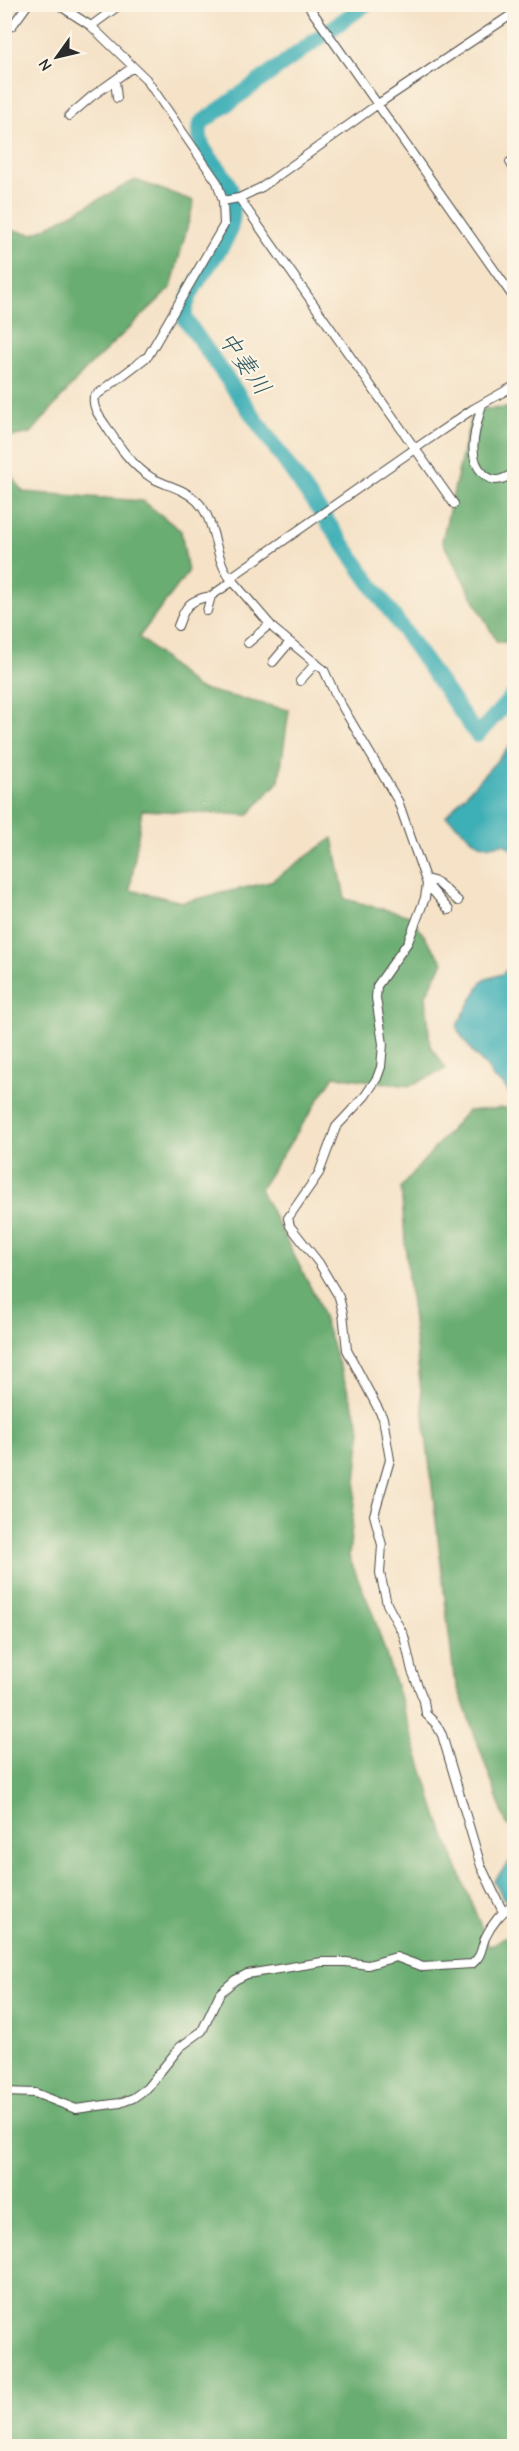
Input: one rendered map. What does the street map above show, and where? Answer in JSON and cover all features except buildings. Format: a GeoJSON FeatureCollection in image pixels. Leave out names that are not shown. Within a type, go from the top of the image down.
{"type":"FeatureCollection","features":[{"type":"Feature","properties":{"kind":"street"},"geometry":{"type":"LineString","coordinates":[[4,30],[12,26],[28,4]]}},
{"type":"Feature","properties":{"kind":"street"},"geometry":{"type":"LineString","coordinates":[[57,4],[91,26],[146,79],[217,182],[416,447],[454,504]]}},
{"type":"Feature","properties":{"kind":"street"},"geometry":{"type":"LineString","coordinates":[[91,26],[121,4]]}},
{"type":"Feature","properties":{"kind":"street"},"geometry":{"type":"LineString","coordinates":[[307,4],[514,297]]}},
{"type":"Feature","properties":{"kind":"street"},"geometry":{"type":"LineString","coordinates":[[231,199],[262,187],[378,104],[514,13]]}},
{"type":"Feature","properties":{"kind":"street"},"geometry":{"type":"LineString","coordinates":[[69,116],[133,67]]}},
{"type":"Feature","properties":{"kind":"street"},"geometry":{"type":"LineString","coordinates":[[115,80],[117,98]]}},
{"type":"Feature","properties":{"kind":"street"},"geometry":{"type":"LineString","coordinates":[[514,160],[510,162],[514,169]]}},
{"type":"Feature","properties":{"kind":"street"},"geometry":{"type":"LineString","coordinates":[[231,199],[224,225],[150,352],[94,397],[93,402],[119,447],[135,464],[153,478],[190,495],[204,509],[224,570],[231,580],[289,643],[316,663],[327,675],[336,696],[398,801],[426,882],[449,910]]}},
{"type":"Feature","properties":{"kind":"street"},"geometry":{"type":"LineString","coordinates":[[178,626],[189,604],[194,600],[211,596],[416,447],[514,386]]}},
{"type":"Feature","properties":{"kind":"street"},"geometry":{"type":"LineString","coordinates":[[482,404],[474,436],[476,462],[480,471],[491,480],[499,481],[514,473]]}},
{"type":"Feature","properties":{"kind":"street"},"geometry":{"type":"LineString","coordinates":[[207,610],[211,596]]}},
{"type":"Feature","properties":{"kind":"street"},"geometry":{"type":"LineString","coordinates":[[248,643],[270,624]]}},
{"type":"Feature","properties":{"kind":"street"},"geometry":{"type":"LineString","coordinates":[[273,662],[289,643]]}},
{"type":"Feature","properties":{"kind":"street"},"geometry":{"type":"LineString","coordinates":[[300,681],[316,663]]}},
{"type":"Feature","properties":{"kind":"street"},"geometry":{"type":"LineString","coordinates":[[426,882],[437,882],[458,900]]}},
{"type":"Feature","properties":{"kind":"street"},"geometry":{"type":"LineString","coordinates":[[426,882],[422,908],[408,942],[377,986],[376,998],[383,1044],[381,1067],[377,1078],[365,1096],[336,1127],[319,1173],[288,1218],[290,1226],[319,1263],[339,1297],[344,1313],[347,1350],[383,1418],[390,1460],[374,1515],[382,1545],[380,1573],[383,1590],[387,1604],[400,1626],[426,1714],[436,1724],[442,1735],[481,1866],[503,1912]]}},
{"type":"Feature","properties":{"kind":"street"},"geometry":{"type":"LineString","coordinates":[[4,2092],[35,2093],[76,2109],[120,2103],[133,2098],[147,2088],[180,2047],[202,2031],[220,1994],[235,1980],[247,1974],[322,1962],[369,1965],[396,1957],[423,1967],[472,1964],[478,1959],[485,1938],[503,1912],[514,1904]]}},
{"type":"Feature","properties":{"kind":"green space"},"geometry":{"type":"Polygon","coordinates":[[[135,180],[194,201],[171,288],[84,371],[31,433],[5,438],[5,229],[34,234],[135,180]]]}},
{"type":"Feature","properties":{"kind":"green space"},"geometry":{"type":"Polygon","coordinates":[[[514,408],[514,506],[510,516],[514,519],[514,642],[497,642],[442,541],[473,409],[514,408]]]}},
{"type":"Feature","properties":{"kind":"green space"},"geometry":{"type":"Polygon","coordinates":[[[4,465],[23,492],[143,501],[181,531],[188,572],[139,637],[197,688],[289,710],[279,781],[248,815],[142,810],[130,890],[183,902],[270,882],[333,838],[345,899],[410,916],[443,962],[426,995],[430,1045],[446,1069],[410,1086],[334,1076],[260,1189],[317,1300],[361,1429],[349,1557],[374,1617],[438,1818],[489,1947],[514,1931],[514,2446],[5,2446],[4,465]]]}},
{"type":"Feature","properties":{"kind":"green space"},"geometry":{"type":"Polygon","coordinates":[[[514,1107],[514,1830],[507,1825],[454,1677],[408,1278],[401,1187],[467,1111],[514,1107]]]}},
{"type":"Feature","properties":{"kind":"water"},"geometry":{"type":"Polygon","coordinates":[[[514,742],[514,851],[504,844],[488,846],[477,843],[446,816],[514,742]]]}},
{"type":"Feature","properties":{"kind":"water"},"geometry":{"type":"Polygon","coordinates":[[[514,964],[514,1101],[503,1084],[493,1078],[487,1067],[474,1054],[457,1026],[483,980],[502,974],[514,964]]]}},
{"type":"Feature","properties":{"kind":"water"},"geometry":{"type":"Polygon","coordinates":[[[509,1862],[514,1863],[514,1898],[508,1901],[503,1898],[494,1881],[509,1862]]]}},
{"type":"Feature","properties":{"kind":"waterway","name":"中妻川"},"geometry":{"type":"LineString","coordinates":[[366,4],[201,123],[201,141],[230,188],[233,206],[230,229],[226,239],[196,284],[186,308],[185,319],[477,735],[514,695]]}}]}
